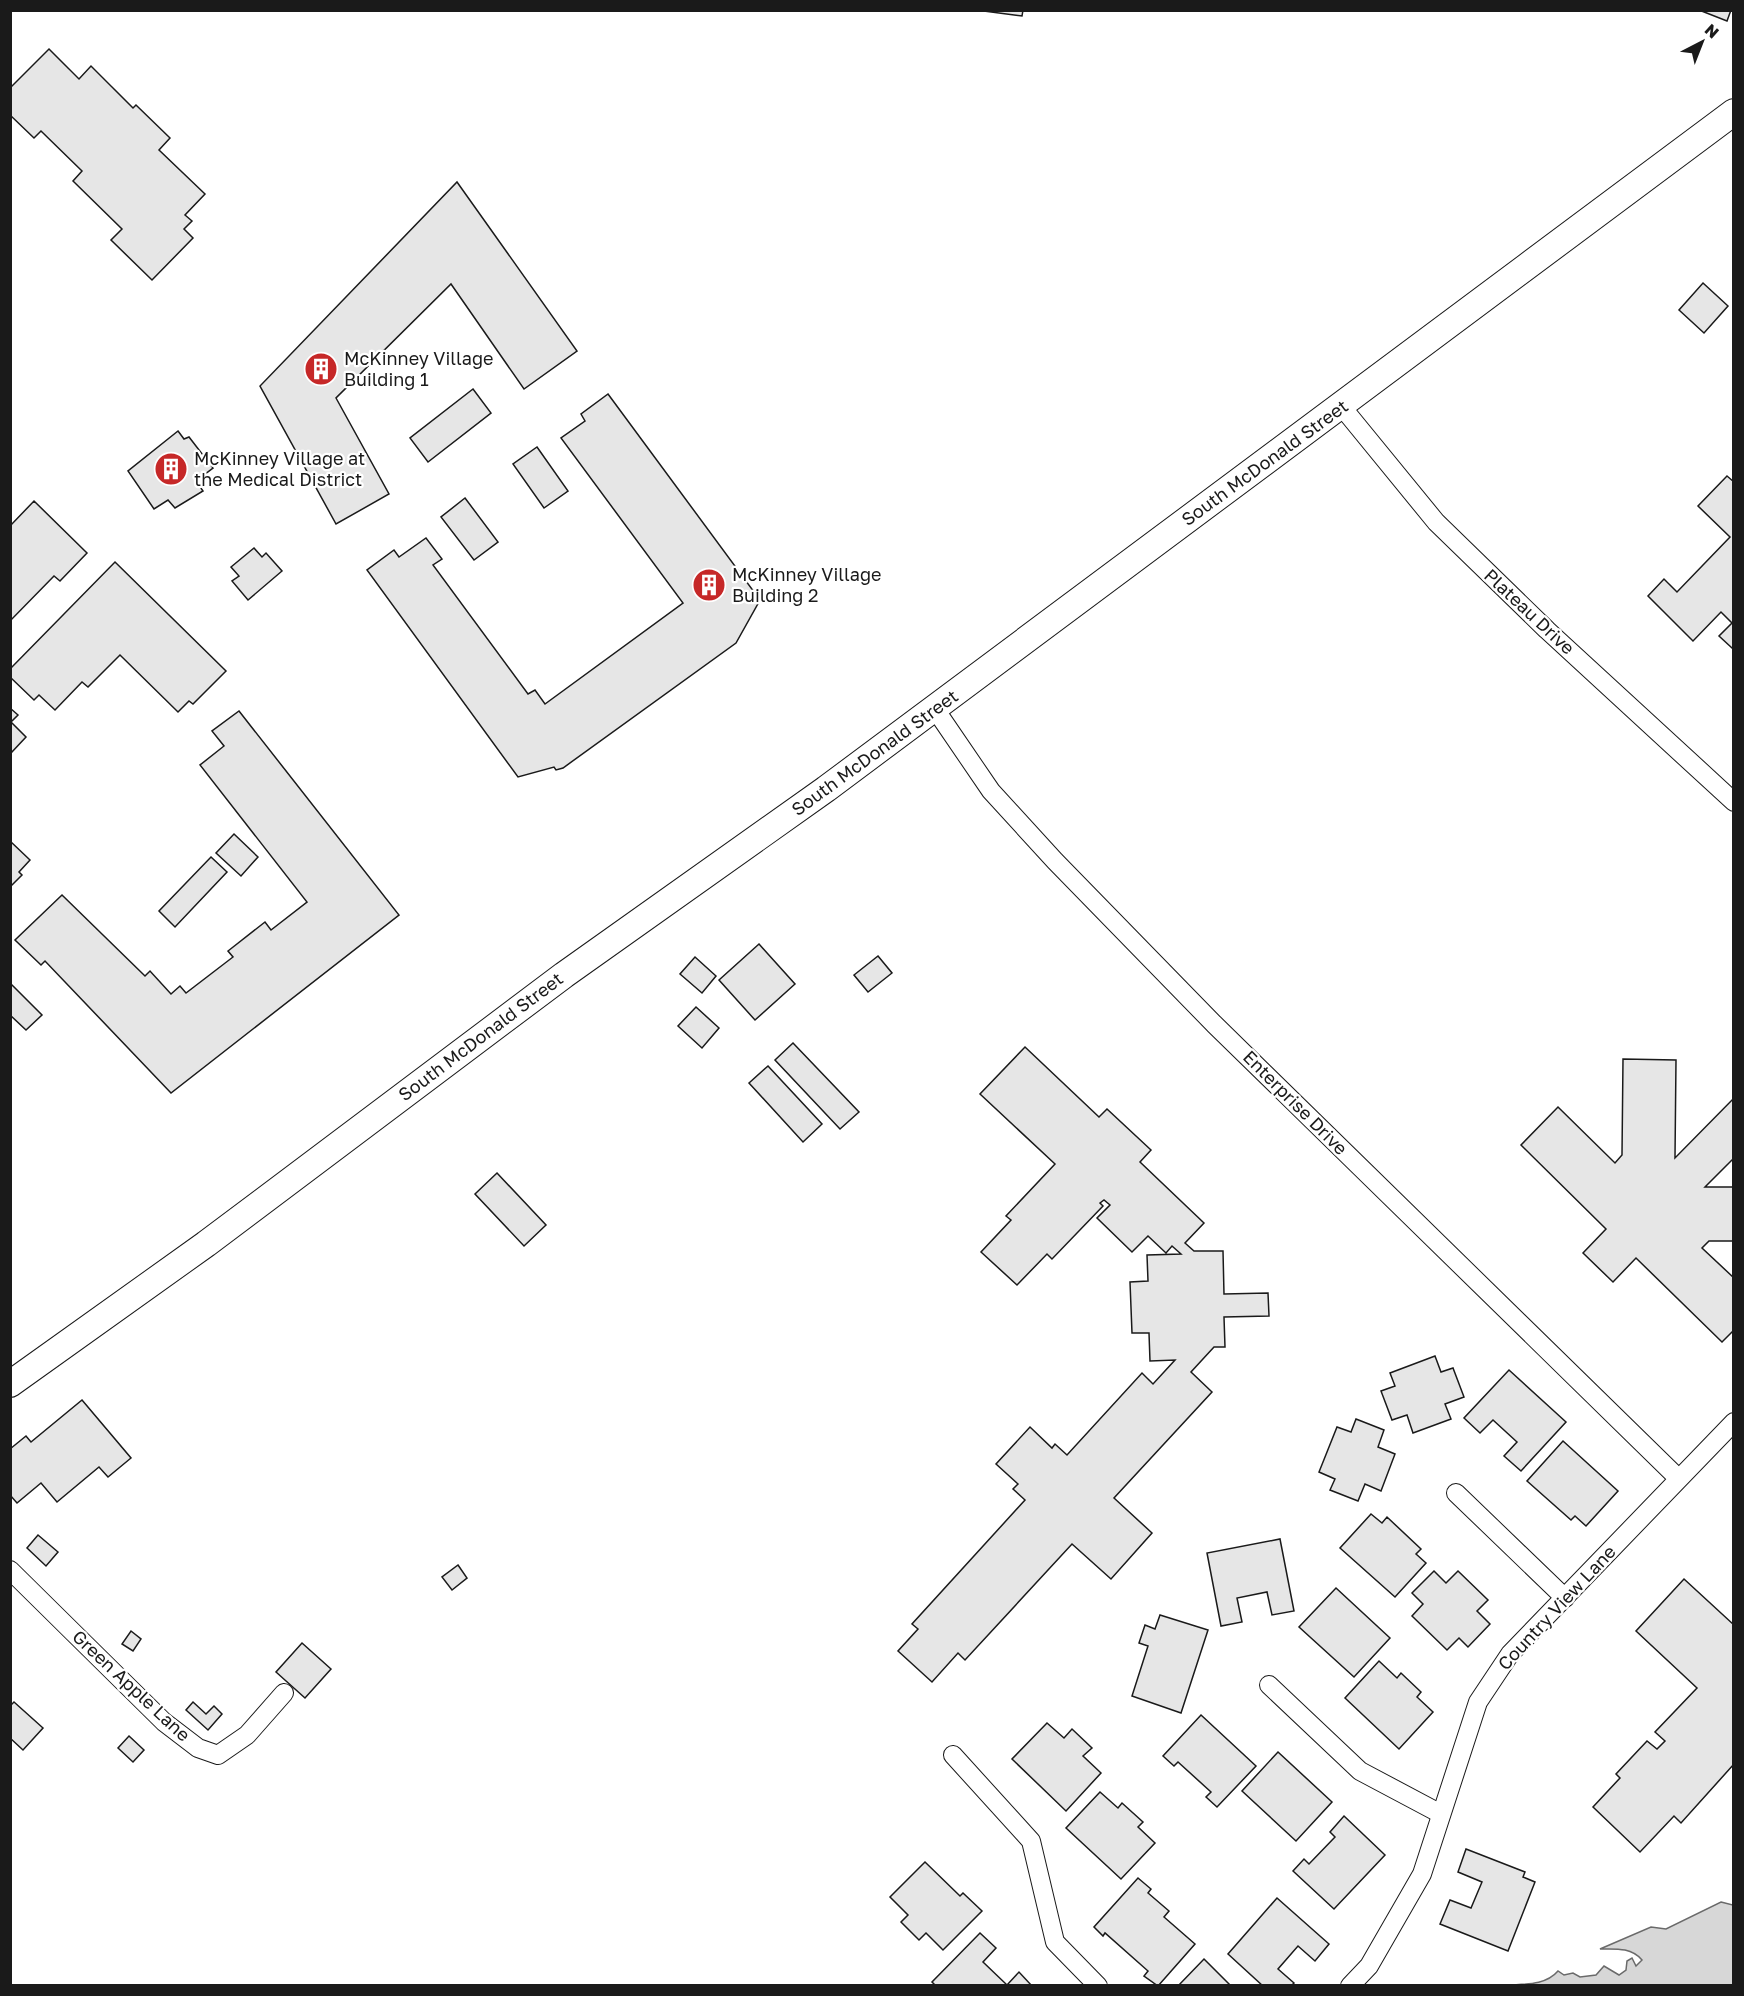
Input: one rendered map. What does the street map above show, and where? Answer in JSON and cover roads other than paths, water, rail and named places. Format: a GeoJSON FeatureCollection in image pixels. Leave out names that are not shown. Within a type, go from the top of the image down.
{"type":"FeatureCollection","features":[{"type":"Feature","properties":{"kind":"main road","name":"South McDonald Street"},"geometry":{"type":"LineString","coordinates":[[10,1384],[187,1258],[564,975],[935,709],[1734,112]]}},
{"type":"Feature","properties":{"kind":"street","name":"Plateau Drive"},"geometry":{"type":"LineString","coordinates":[[1342,406],[1436,522],[1547,630],[1734,802]]}},
{"type":"Feature","properties":{"kind":"street","name":"Enterprise Drive"},"geometry":{"type":"LineString","coordinates":[[935,709],[991,791],[1055,861],[1231,1041],[1678,1478]]}},
{"type":"Feature","properties":{"kind":"street","name":"Country View Lane"},"geometry":{"type":"LineString","coordinates":[[1350,1986],[1369,1966],[1422,1874],[1478,1701],[1510,1654],[1734,1422]]}},
{"type":"Feature","properties":{"kind":"street"},"geometry":{"type":"LineString","coordinates":[[1456,1492],[1565,1598]]}},
{"type":"Feature","properties":{"kind":"street","name":"Green Apple Lane"},"geometry":{"type":"LineString","coordinates":[[10,1570],[164,1722],[198,1749],[218,1755],[247,1735],[284,1693]]}},
{"type":"Feature","properties":{"kind":"street"},"geometry":{"type":"LineString","coordinates":[[1269,1685],[1360,1771],[1441,1814]]}},
{"type":"Feature","properties":{"kind":"street"},"geometry":{"type":"LineString","coordinates":[[953,1755],[1031,1840],[1055,1941],[1098,1986]]}},
{"type":"Feature","properties":{"kind":"place","name":"McKinney Village Building 1"},"geometry":{"type":"Point","coordinates":[321,369]}},
{"type":"Feature","properties":{"kind":"place","name":"McKinney Village at the Medical District"},"geometry":{"type":"Point","coordinates":[171,469]}},
{"type":"Feature","properties":{"kind":"place","name":"McKinney Village Building 2"},"geometry":{"type":"Point","coordinates":[709,585]}}]}
